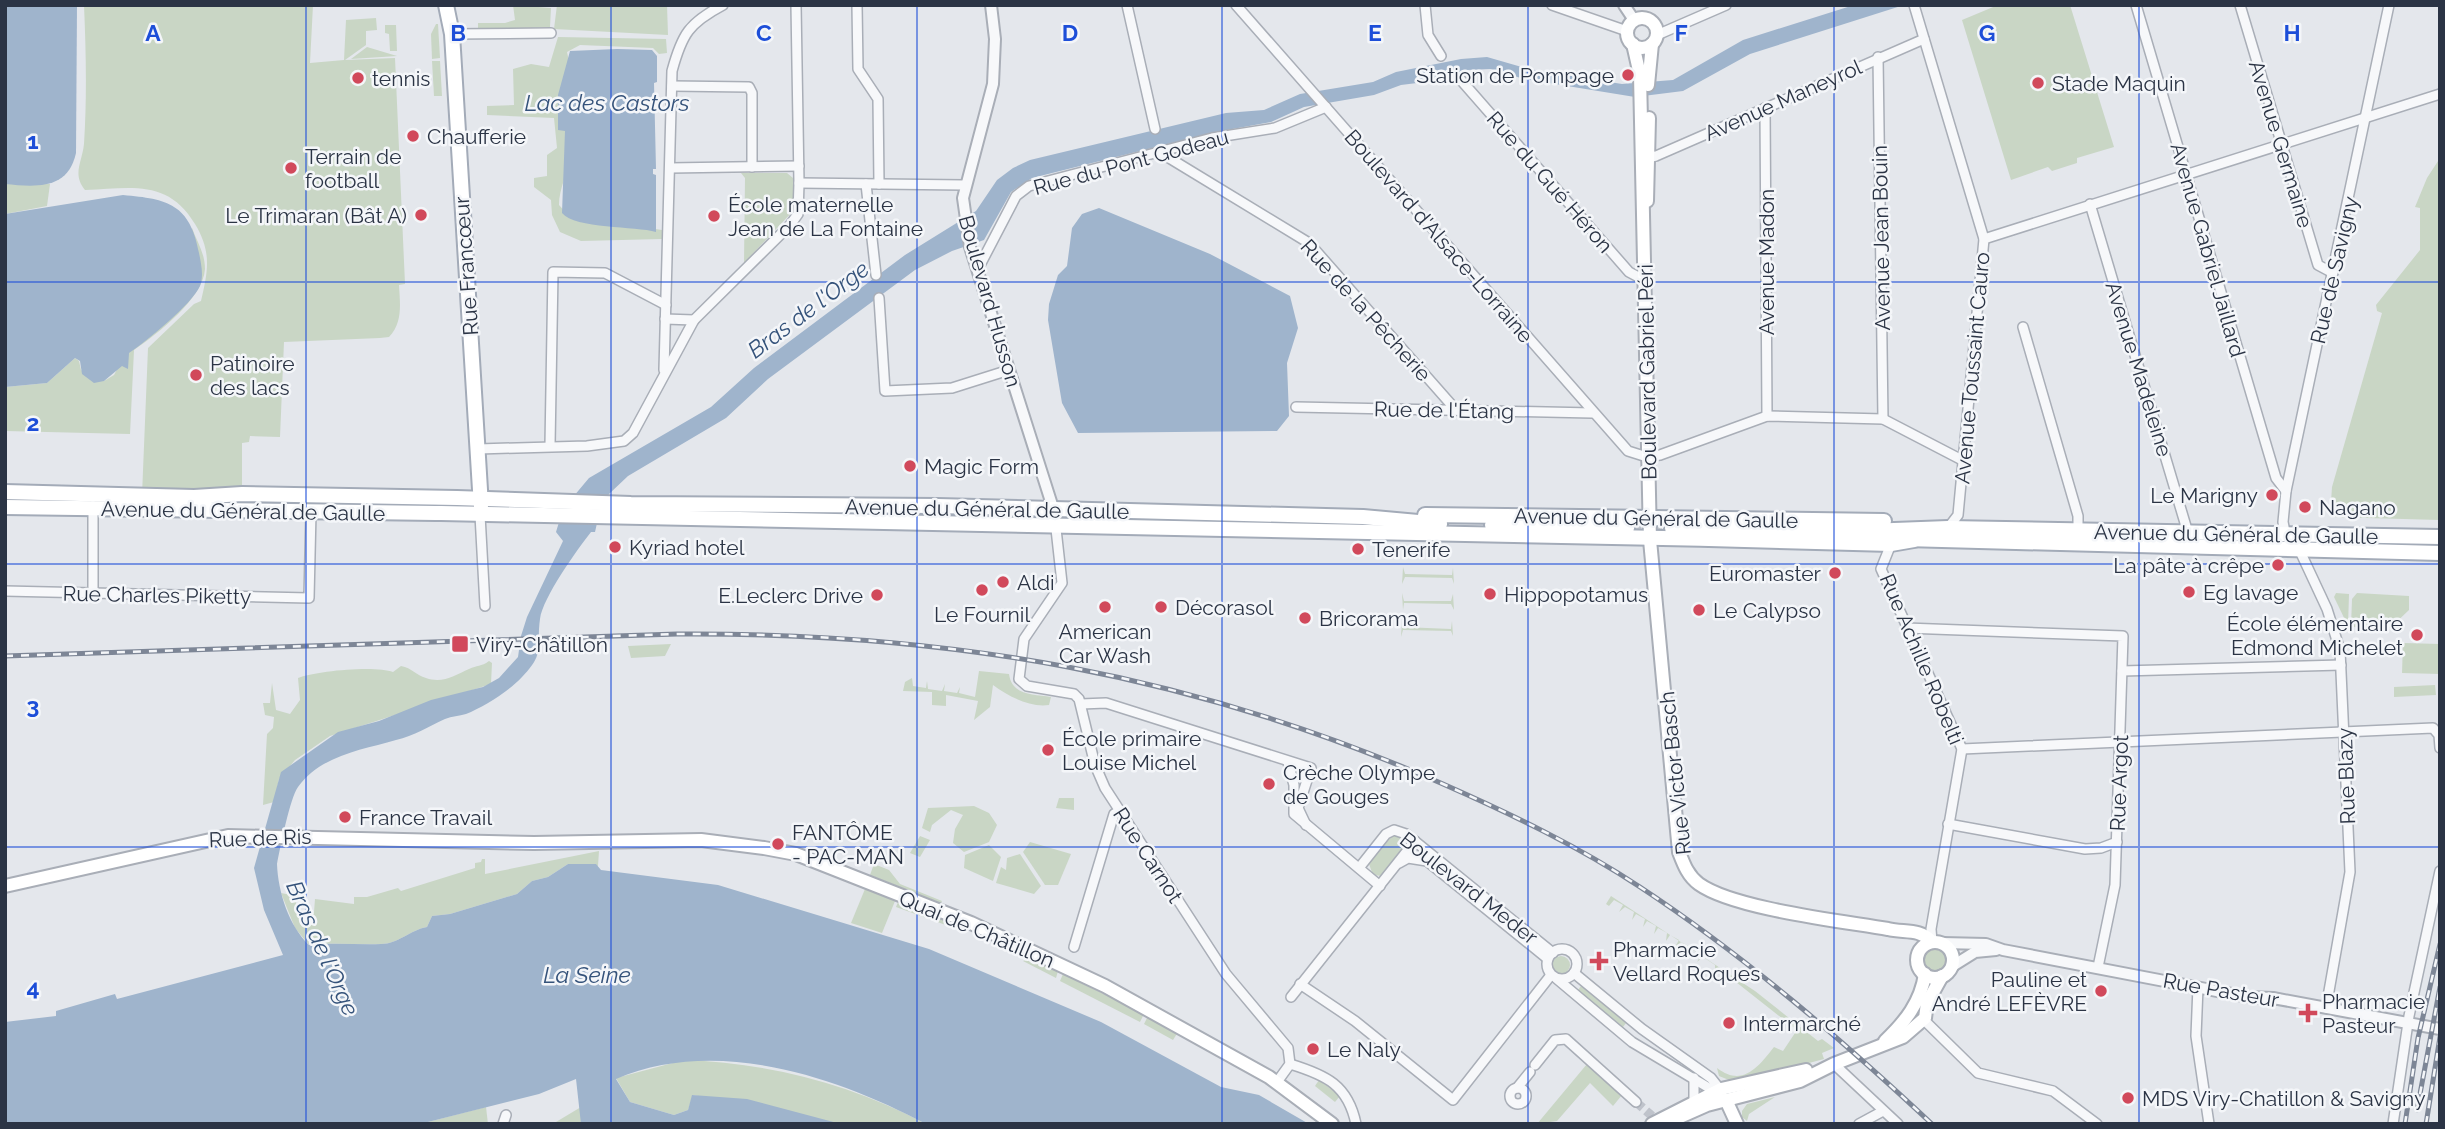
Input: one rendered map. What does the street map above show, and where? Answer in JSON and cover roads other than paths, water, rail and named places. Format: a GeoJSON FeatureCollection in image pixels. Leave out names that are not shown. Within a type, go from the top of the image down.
{"type":"FeatureCollection","features":[{"type":"Feature","properties":{"kind":"main road","name":"Rue Francœur"},"geometry":{"type":"LineString","coordinates":[[446,5],[452,34],[480,515]]}},
{"type":"Feature","properties":{"kind":"main road","name":"Rue Francœur"},"geometry":{"type":"LineString","coordinates":[[452,34],[455,5]]}},
{"type":"Feature","properties":{"kind":"main road"},"geometry":{"type":"LineString","coordinates":[[1633,44],[1644,48],[1655,39],[1653,21],[1637,18]]}},
{"type":"Feature","properties":{"kind":"main road","name":"Boulevard Gabriel Péri"},"geometry":{"type":"LineString","coordinates":[[1637,18],[1633,44],[1644,81],[1645,99],[1644,280],[1650,540]]}},
{"type":"Feature","properties":{"kind":"main road","name":"Boulevard Gabriel Péri"},"geometry":{"type":"LineString","coordinates":[[1644,81],[1655,39]]}},
{"type":"Feature","properties":{"kind":"main road","name":"Avenue du Général de Gaulle"},"geometry":{"type":"LineString","coordinates":[[5,492],[103,496],[194,497],[242,494],[938,506],[1056,518],[1350,529],[1432,535],[1892,544],[1914,540]]}},
{"type":"Feature","properties":{"kind":"main road","name":"Avenue du Général de Gaulle"},"geometry":{"type":"LineString","coordinates":[[5,507],[559,517],[1649,517],[1891,522],[1948,528]]}},
{"type":"Feature","properties":{"kind":"main road","name":"Avenue du Général de Gaulle"},"geometry":{"type":"LineString","coordinates":[[1363,517],[1440,524],[1626,528]]}},
{"type":"Feature","properties":{"kind":"main road","name":"Avenue du Général de Gaulle"},"geometry":{"type":"LineString","coordinates":[[1350,529],[1440,524]]}},
{"type":"Feature","properties":{"kind":"main road","name":"Avenue du Général de Gaulle"},"geometry":{"type":"LineString","coordinates":[[1672,528],[1841,532],[1948,528],[2440,537]]}},
{"type":"Feature","properties":{"kind":"main road","name":"Avenue du Général de Gaulle"},"geometry":{"type":"LineString","coordinates":[[1841,532],[1914,540],[2440,553]]}},
{"type":"Feature","properties":{"kind":"main road","name":"Rue Victor Basch"},"geometry":{"type":"LineString","coordinates":[[1650,540],[1675,778],[1678,843],[1686,870],[1707,888],[1733,899],[1895,931],[1907,930],[1926,935],[1937,943]]}},
{"type":"Feature","properties":{"kind":"main road","name":"Rue de Ris"},"geometry":{"type":"LineString","coordinates":[[5,886],[206,839],[286,835],[586,844]]}},
{"type":"Feature","properties":{"kind":"main road","name":"Quai de Châtillon"},"geometry":{"type":"LineString","coordinates":[[586,844],[701,840],[796,854],[1023,947],[1149,1009],[1277,1082],[1332,1124]]}},
{"type":"Feature","properties":{"kind":"main road"},"geometry":{"type":"LineString","coordinates":[[1883,1044],[1909,1015],[1922,991],[1925,974],[1918,964],[1919,952],[1908,938],[1895,931]]}},
{"type":"Feature","properties":{"kind":"main road"},"geometry":{"type":"LineString","coordinates":[[1657,1121],[1721,1093],[1784,1087],[1903,1037],[1924,1020],[1927,1003],[1946,972],[1952,953],[1937,943],[1919,952]]}},
{"type":"Feature","properties":{"kind":"main road"},"geometry":{"type":"LineString","coordinates":[[1925,974],[1946,972]]}},
{"type":"Feature","properties":{"kind":"main road"},"geometry":{"type":"LineString","coordinates":[[1657,1121],[1694,1101],[1834,1064]]}},
{"type":"Feature","properties":{"kind":"main road"},"geometry":{"type":"LineString","coordinates":[[1721,1093],[1737,1124]]}},
{"type":"Feature","properties":{"kind":"street"},"geometry":{"type":"LineString","coordinates":[[664,371],[672,71],[683,36],[696,21],[723,5]]}},
{"type":"Feature","properties":{"kind":"street"},"geometry":{"type":"LineString","coordinates":[[478,449],[587,446],[624,441],[632,433],[694,320],[798,214],[796,5]]}},
{"type":"Feature","properties":{"kind":"street"},"geometry":{"type":"LineString","coordinates":[[857,5],[858,69],[878,99],[879,184]]}},
{"type":"Feature","properties":{"kind":"street","name":"Boulevard Husson"},"geometry":{"type":"LineString","coordinates":[[991,5],[995,39],[993,84],[964,185],[963,213],[971,247],[1056,518]]}},
{"type":"Feature","properties":{"kind":"street"},"geometry":{"type":"LineString","coordinates":[[1127,5],[1155,129]]}},
{"type":"Feature","properties":{"kind":"street","name":"Boulevard d'Alsace-Lorraine"},"geometry":{"type":"LineString","coordinates":[[1236,5],[1624,449],[1647,457]]}},
{"type":"Feature","properties":{"kind":"street"},"geometry":{"type":"LineString","coordinates":[[1425,5],[1428,35],[1441,56]]}},
{"type":"Feature","properties":{"kind":"street"},"geometry":{"type":"LineString","coordinates":[[1552,5],[1637,18]]}},
{"type":"Feature","properties":{"kind":"street"},"geometry":{"type":"LineString","coordinates":[[1624,5],[1637,18]]}},
{"type":"Feature","properties":{"kind":"street"},"geometry":{"type":"LineString","coordinates":[[1655,39],[1726,5]]}},
{"type":"Feature","properties":{"kind":"street","name":"Avenue Toussaint Cauro"},"geometry":{"type":"LineString","coordinates":[[1914,5],[1984,239],[1958,515],[1948,528]]}},
{"type":"Feature","properties":{"kind":"street","name":"Avenue Gabriel Jaillard"},"geometry":{"type":"LineString","coordinates":[[2136,5],[2276,478],[2286,491]]}},
{"type":"Feature","properties":{"kind":"street","name":"Avenue Germaine"},"geometry":{"type":"LineString","coordinates":[[2240,5],[2318,265],[2333,273]]}},
{"type":"Feature","properties":{"kind":"street","name":"Rue de Savigny"},"geometry":{"type":"LineString","coordinates":[[2285,535],[2283,522],[2286,491],[2389,5]]}},
{"type":"Feature","properties":{"kind":"street"},"geometry":{"type":"LineString","coordinates":[[452,34],[551,33]]}},
{"type":"Feature","properties":{"kind":"street","name":"Avenue Maneyrol"},"geometry":{"type":"LineString","coordinates":[[1645,158],[1924,38]]}},
{"type":"Feature","properties":{"kind":"street","name":"Avenue Jean Bouin"},"geometry":{"type":"LineString","coordinates":[[1878,57],[1883,419]]}},
{"type":"Feature","properties":{"kind":"street","name":"Rue du Gué Héron"},"geometry":{"type":"LineString","coordinates":[[1460,79],[1629,272],[1644,280]]}},
{"type":"Feature","properties":{"kind":"street"},"geometry":{"type":"LineString","coordinates":[[672,86],[749,87],[752,167]]}},
{"type":"Feature","properties":{"kind":"street"},"geometry":{"type":"LineString","coordinates":[[1984,239],[2440,94]]}},
{"type":"Feature","properties":{"kind":"street","name":"Rue du Pont Godeau"},"geometry":{"type":"LineString","coordinates":[[978,269],[1016,196],[1030,186],[1212,138],[1275,128],[1326,107]]}},
{"type":"Feature","properties":{"kind":"street","name":"Avenue Madon"},"geometry":{"type":"LineString","coordinates":[[1765,108],[1767,415]]}},
{"type":"Feature","properties":{"kind":"street","name":"Rue de la Pêcherie"},"geometry":{"type":"LineString","coordinates":[[1161,153],[1309,243],[1456,410]]}},
{"type":"Feature","properties":{"kind":"street"},"geometry":{"type":"LineString","coordinates":[[670,168],[799,166]]}},
{"type":"Feature","properties":{"kind":"street"},"geometry":{"type":"LineString","coordinates":[[799,183],[964,185]]}},
{"type":"Feature","properties":{"kind":"street"},"geometry":{"type":"LineString","coordinates":[[866,184],[876,275]]}},
{"type":"Feature","properties":{"kind":"street","name":"Avenue Madeleine"},"geometry":{"type":"LineString","coordinates":[[2090,204],[2188,533]]}},
{"type":"Feature","properties":{"kind":"street"},"geometry":{"type":"LineString","coordinates":[[550,445],[554,272],[605,273],[666,305]]}},
{"type":"Feature","properties":{"kind":"street"},"geometry":{"type":"LineString","coordinates":[[879,298],[885,391],[952,388],[1009,370]]}},
{"type":"Feature","properties":{"kind":"street"},"geometry":{"type":"LineString","coordinates":[[665,319],[694,320]]}},
{"type":"Feature","properties":{"kind":"street"},"geometry":{"type":"LineString","coordinates":[[2023,327],[2078,516],[2078,531]]}},
{"type":"Feature","properties":{"kind":"street","name":"Rue de l'Étang"},"geometry":{"type":"LineString","coordinates":[[1296,407],[1592,413]]}},
{"type":"Feature","properties":{"kind":"street"},"geometry":{"type":"LineString","coordinates":[[1647,457],[1767,415],[1883,419],[1962,460]]}},
{"type":"Feature","properties":{"kind":"street"},"geometry":{"type":"LineString","coordinates":[[93,593],[92,504],[103,496]]}},
{"type":"Feature","properties":{"kind":"street","name":"Rue Charles Piketty"},"geometry":{"type":"LineString","coordinates":[[5,591],[309,598],[311,512]]}},
{"type":"Feature","properties":{"kind":"street"},"geometry":{"type":"LineString","coordinates":[[480,515],[485,606]]}},
{"type":"Feature","properties":{"kind":"street"},"geometry":{"type":"LineString","coordinates":[[1056,518],[1062,583],[1024,639],[1018,679],[1027,686],[1074,694],[1081,704],[1106,703],[1311,768],[1298,808],[1307,825]]}},
{"type":"Feature","properties":{"kind":"street"},"geometry":{"type":"LineString","coordinates":[[2285,535],[2301,551]]}},
{"type":"Feature","properties":{"kind":"street","name":"Rue Achille Robelti"},"geometry":{"type":"LineString","coordinates":[[1892,544],[1881,569],[1962,749],[1931,929],[1937,943]]}},
{"type":"Feature","properties":{"kind":"street","name":"Rue Blazy"},"geometry":{"type":"LineString","coordinates":[[2301,551],[2338,636],[2341,665],[2350,872],[2326,1008]]}},
{"type":"Feature","properties":{"kind":"street","name":"Rue Argot"},"geometry":{"type":"LineString","coordinates":[[1906,628],[2123,636],[2122,743],[2117,842],[2101,848],[2085,849],[1948,824]]}},
{"type":"Feature","properties":{"kind":"street"},"geometry":{"type":"LineString","coordinates":[[2122,671],[2341,665]]}},
{"type":"Feature","properties":{"kind":"street","name":"Rue Carnot"},"geometry":{"type":"LineString","coordinates":[[1081,704],[1095,765],[1119,811],[1226,974],[1249,1005],[1286,1044],[1291,1054],[1290,1063]]}},
{"type":"Feature","properties":{"kind":"street"},"geometry":{"type":"LineString","coordinates":[[1962,749],[2433,728],[2437,732],[2440,748]]}},
{"type":"Feature","properties":{"kind":"street"},"geometry":{"type":"LineString","coordinates":[[1288,762],[1294,785],[1293,811],[1380,886]]}},
{"type":"Feature","properties":{"kind":"street"},"geometry":{"type":"LineString","coordinates":[[1074,947],[1114,814],[1119,811]]}},
{"type":"Feature","properties":{"kind":"street","name":"Boulevard Meder"},"geometry":{"type":"LineString","coordinates":[[1359,868],[1390,831],[1406,834],[1550,956]]}},
{"type":"Feature","properties":{"kind":"street"},"geometry":{"type":"LineString","coordinates":[[1291,997],[1415,841]]}},
{"type":"Feature","properties":{"kind":"street"},"geometry":{"type":"LineString","coordinates":[[2098,967],[2115,886],[2117,842]]}},
{"type":"Feature","properties":{"kind":"street"},"geometry":{"type":"LineString","coordinates":[[1398,864],[1408,858],[1427,861],[1550,956],[1554,977],[1632,1042],[1721,1093]]}},
{"type":"Feature","properties":{"kind":"street"},"geometry":{"type":"LineString","coordinates":[[2393,1124],[2440,872]]}},
{"type":"Feature","properties":{"kind":"street","name":"Rue Pasteur"},"geometry":{"type":"LineString","coordinates":[[1937,943],[1986,944],[2003,950],[2198,987],[2440,1029]]}},
{"type":"Feature","properties":{"kind":"street"},"geometry":{"type":"LineString","coordinates":[[1550,956],[1562,950],[1570,952],[1577,964],[1574,973],[1567,979],[1554,977]]}},
{"type":"Feature","properties":{"kind":"street","name":"Rue Pasteur"},"geometry":{"type":"LineString","coordinates":[[1946,972],[1975,952],[2003,950]]}},
{"type":"Feature","properties":{"kind":"street"},"geometry":{"type":"LineString","coordinates":[[1574,973],[1721,1093]]}},
{"type":"Feature","properties":{"kind":"street"},"geometry":{"type":"LineString","coordinates":[[1300,984],[1355,1021],[1453,1100],[1554,977]]}},
{"type":"Feature","properties":{"kind":"street"},"geometry":{"type":"LineString","coordinates":[[2198,987],[2196,1036],[2209,1124]]}},
{"type":"Feature","properties":{"kind":"street"},"geometry":{"type":"LineString","coordinates":[[1924,1020],[1978,1073],[2053,1091],[2096,1124]]}},
{"type":"Feature","properties":{"kind":"street"},"geometry":{"type":"LineString","coordinates":[[1517,1088],[1555,1040],[1566,1039],[1636,1102]]}},
{"type":"Feature","properties":{"kind":"street"},"geometry":{"type":"LineString","coordinates":[[1277,1082],[1290,1063],[1325,1075],[1353,1106],[1356,1124]]}},
{"type":"Feature","properties":{"kind":"street"},"geometry":{"type":"LineString","coordinates":[[1834,1064],[1898,1124]]}},
{"type":"Feature","properties":{"kind":"street"},"geometry":{"type":"LineString","coordinates":[[1694,1078],[1694,1101]]}},
{"type":"Feature","properties":{"kind":"street"},"geometry":{"type":"LineString","coordinates":[[1859,1124],[1884,1111]]}},
{"type":"Feature","properties":{"kind":"water"},"geometry":{"type":"Polygon","coordinates":[[[5,5],[77,5],[76,153],[66,174],[49,184],[5,184],[5,5]]]}},
{"type":"Feature","properties":{"kind":"water","name":"La Seine"},"geometry":{"type":"Polygon","coordinates":[[[1854,5],[1904,5],[1750,54],[1683,91],[1635,97],[1524,79],[1491,69],[1467,70],[1433,81],[1401,85],[1374,95],[1304,107],[1271,122],[1216,132],[1032,178],[1011,192],[984,240],[952,251],[915,270],[768,379],[726,418],[628,476],[609,494],[600,510],[595,532],[591,532],[561,574],[542,610],[534,661],[510,688],[466,714],[445,719],[403,738],[330,761],[307,776],[292,801],[277,864],[278,875],[290,918],[309,945],[393,942],[427,927],[432,916],[450,914],[517,894],[532,881],[548,877],[568,864],[596,864],[601,870],[718,885],[929,949],[1101,1022],[1221,1087],[1259,1095],[1309,1124],[926,1124],[854,1091],[814,1077],[774,1067],[694,1061],[654,1067],[616,1079],[630,1102],[674,1115],[688,1110],[692,1095],[747,1099],[841,1124],[581,1124],[576,1079],[539,1094],[420,1124],[5,1124],[5,1022],[56,1016],[56,1011],[115,994],[117,999],[283,955],[264,910],[254,868],[281,772],[338,732],[379,721],[431,700],[483,687],[499,678],[518,657],[527,617],[563,541],[556,532],[563,509],[589,478],[711,407],[754,368],[905,255],[976,211],[997,180],[1013,168],[1030,160],[1226,113],[1264,110],[1300,94],[1373,82],[1396,72],[1461,59],[1487,57],[1529,69],[1622,84],[1673,80],[1743,40],[1854,5]]]}},
{"type":"Feature","properties":{"kind":"water","name":"Lac des Castors"},"geometry":{"type":"Polygon","coordinates":[[[652,50],[657,56],[657,82],[654,83],[656,169],[653,169],[653,174],[656,175],[656,232],[579,222],[562,213],[565,131],[558,130],[558,95],[570,51],[652,50]]]}},
{"type":"Feature","properties":{"kind":"water"},"geometry":{"type":"Polygon","coordinates":[[[123,195],[164,202],[183,214],[195,237],[202,274],[200,286],[168,322],[129,353],[128,369],[122,366],[104,381],[94,383],[82,374],[80,361],[75,358],[47,383],[5,387],[5,214],[123,195]]]}},
{"type":"Feature","properties":{"kind":"water"},"geometry":{"type":"Polygon","coordinates":[[[1099,208],[1210,254],[1290,296],[1298,328],[1287,363],[1289,416],[1277,431],[1078,433],[1062,403],[1048,320],[1049,304],[1058,275],[1067,266],[1072,228],[1082,214],[1099,208]]]}},
{"type":"Feature","properties":{"kind":"tunnel"},"geometry":{"type":"LineString","coordinates":[[1627,528],[1672,528]]}},
{"type":"Feature","properties":{"kind":"tunnel"},"geometry":{"type":"LineString","coordinates":[[1636,1102],[1652,1116]]}},
{"type":"Feature","properties":{"kind":"railway"},"geometry":{"type":"LineString","coordinates":[[5,656],[677,634],[777,635],[876,641],[972,652],[1068,667],[1162,688],[1256,714],[1350,746],[1494,807],[1593,858],[1640,887],[1755,970],[1863,1061],[1932,1124]]}},
{"type":"Feature","properties":{"kind":"railway"},"geometry":{"type":"LineString","coordinates":[[2405,1124],[2418,1038],[2440,944]]}},
{"type":"Feature","properties":{"kind":"railway"},"geometry":{"type":"LineString","coordinates":[[2417,1110],[2440,987]]}},
{"type":"Feature","properties":{"kind":"railway"},"geometry":{"type":"LineString","coordinates":[[2426,1124],[2440,1037]]}},
{"type":"Feature","properties":{"kind":"place","name":"Station de Pompage"},"geometry":{"type":"Point","coordinates":[1628,75]}},
{"type":"Feature","properties":{"kind":"place","name":"tennis"},"geometry":{"type":"Point","coordinates":[358,78]}},
{"type":"Feature","properties":{"kind":"place","name":"Stade Maquin"},"geometry":{"type":"Point","coordinates":[2038,83]}},
{"type":"Feature","properties":{"kind":"place","name":"Chaufferie"},"geometry":{"type":"Point","coordinates":[413,136]}},
{"type":"Feature","properties":{"kind":"place","name":"Terrain de football"},"geometry":{"type":"Point","coordinates":[291,168]}},
{"type":"Feature","properties":{"kind":"place","name":"Le Trimaran (Bât A)"},"geometry":{"type":"Point","coordinates":[421,215]}},
{"type":"Feature","properties":{"kind":"place","name":"École maternelle Jean de La Fontaine"},"geometry":{"type":"Point","coordinates":[714,216]}},
{"type":"Feature","properties":{"kind":"place","name":"Patinoire des lacs"},"geometry":{"type":"Point","coordinates":[196,375]}},
{"type":"Feature","properties":{"kind":"place","name":"Magic Form"},"geometry":{"type":"Point","coordinates":[910,466]}},
{"type":"Feature","properties":{"kind":"place","name":"Le Marigny"},"geometry":{"type":"Point","coordinates":[2272,495]}},
{"type":"Feature","properties":{"kind":"place","name":"Nagano"},"geometry":{"type":"Point","coordinates":[2305,507]}},
{"type":"Feature","properties":{"kind":"place","name":"Kyriad hotel"},"geometry":{"type":"Point","coordinates":[615,547]}},
{"type":"Feature","properties":{"kind":"place","name":"Tenerife"},"geometry":{"type":"Point","coordinates":[1358,549]}},
{"type":"Feature","properties":{"kind":"place","name":"La pâte à crêpe"},"geometry":{"type":"Point","coordinates":[2278,565]}},
{"type":"Feature","properties":{"kind":"place","name":"Euromaster"},"geometry":{"type":"Point","coordinates":[1835,573]}},
{"type":"Feature","properties":{"kind":"place","name":"Aldi"},"geometry":{"type":"Point","coordinates":[1003,582]}},
{"type":"Feature","properties":{"kind":"place","name":"Le Fournil"},"geometry":{"type":"Point","coordinates":[982,590]}},
{"type":"Feature","properties":{"kind":"place","name":"Eg lavage"},"geometry":{"type":"Point","coordinates":[2189,592]}},
{"type":"Feature","properties":{"kind":"place","name":"Hippopotamus"},"geometry":{"type":"Point","coordinates":[1490,594]}},
{"type":"Feature","properties":{"kind":"place","name":"E.Leclerc Drive"},"geometry":{"type":"Point","coordinates":[877,595]}},
{"type":"Feature","properties":{"kind":"place","name":"American Car Wash"},"geometry":{"type":"Point","coordinates":[1105,607]}},
{"type":"Feature","properties":{"kind":"place","name":"Décorasol"},"geometry":{"type":"Point","coordinates":[1161,607]}},
{"type":"Feature","properties":{"kind":"place","name":"Le Calypso"},"geometry":{"type":"Point","coordinates":[1699,610]}},
{"type":"Feature","properties":{"kind":"place","name":"Bricorama"},"geometry":{"type":"Point","coordinates":[1305,618]}},
{"type":"Feature","properties":{"kind":"place","name":"École élémentaire Edmond Michelet"},"geometry":{"type":"Point","coordinates":[2417,635]}},
{"type":"Feature","properties":{"kind":"place","name":"Viry-Châtillon"},"geometry":{"type":"Point","coordinates":[460,644]}},
{"type":"Feature","properties":{"kind":"place","name":"École primaire Louise Michel"},"geometry":{"type":"Point","coordinates":[1048,750]}},
{"type":"Feature","properties":{"kind":"place","name":"Crèche Olympe de Gouges"},"geometry":{"type":"Point","coordinates":[1269,784]}},
{"type":"Feature","properties":{"kind":"place","name":"France Travail"},"geometry":{"type":"Point","coordinates":[345,817]}},
{"type":"Feature","properties":{"kind":"place","name":"FANTÔME - PAC-MAN"},"geometry":{"type":"Point","coordinates":[778,844]}},
{"type":"Feature","properties":{"kind":"place","name":"Pharmacie Vellard Roques"},"geometry":{"type":"Point","coordinates":[1599,961]}},
{"type":"Feature","properties":{"kind":"place","name":"Pauline et André LEFÈVRE"},"geometry":{"type":"Point","coordinates":[2101,991]}},
{"type":"Feature","properties":{"kind":"place","name":"Pharmacie Pasteur"},"geometry":{"type":"Point","coordinates":[2308,1013]}},
{"type":"Feature","properties":{"kind":"place","name":"Intermarché"},"geometry":{"type":"Point","coordinates":[1729,1023]}},
{"type":"Feature","properties":{"kind":"place","name":"Le Naly"},"geometry":{"type":"Point","coordinates":[1313,1049]}},
{"type":"Feature","properties":{"kind":"place","name":"MDS Viry-Chatillon & Savigny"},"geometry":{"type":"Point","coordinates":[2128,1098]}},
{"type":"Feature","properties":{"kind":"water label","name":"Bras de l'Orge"},"geometry":{"type":"Point","coordinates":[808,309]}},
{"type":"Feature","properties":{"kind":"water label","name":"Bras de l'Orge"},"geometry":{"type":"Point","coordinates":[323,948]}}]}
